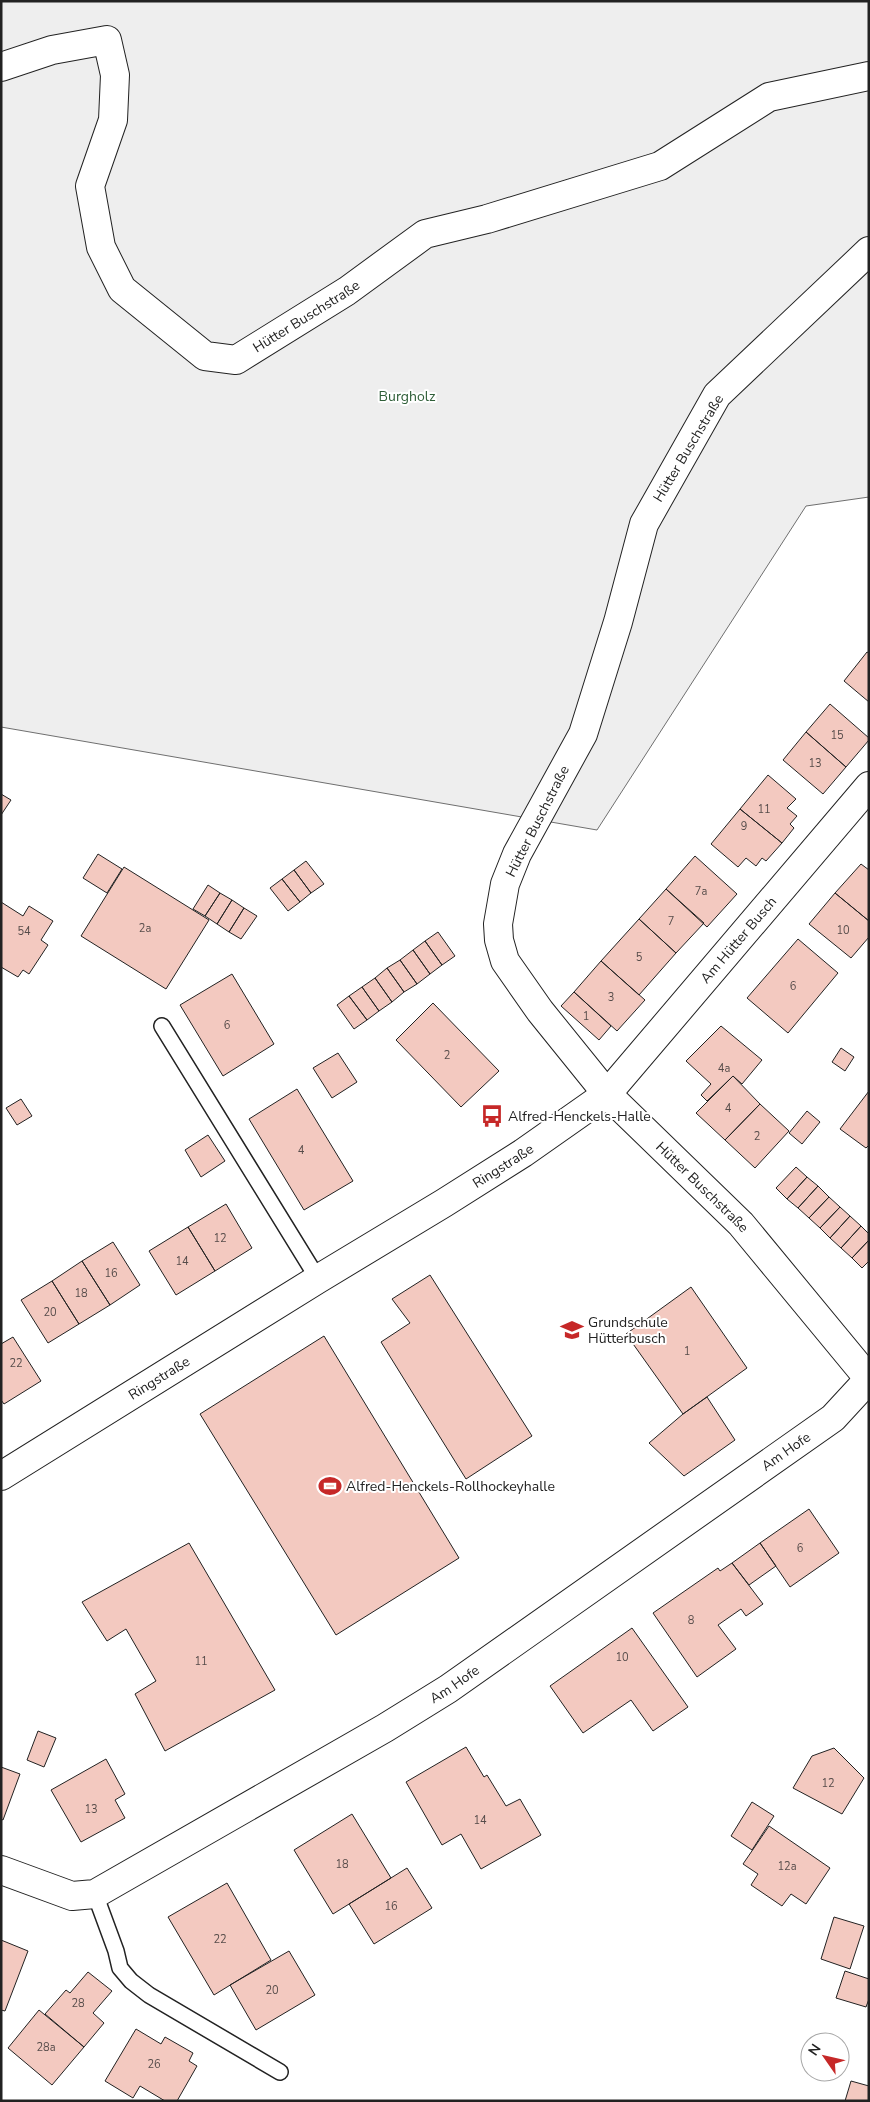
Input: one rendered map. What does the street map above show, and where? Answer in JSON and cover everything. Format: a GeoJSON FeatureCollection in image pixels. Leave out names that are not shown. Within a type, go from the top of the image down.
{"type":"FeatureCollection","features":[{"type":"Feature","properties":{"kind":"street","name":"Hütter Buschstraße"},"geometry":{"type":"LineString","coordinates":[[1,67],[52,50],[106,40],[115,75],[113,120],[90,186],[101,247],[122,289],[206,356],[236,360],[347,291],[425,234],[487,219],[660,166],[769,97],[869,76]]}},
{"type":"Feature","properties":{"kind":"street","name":"Hütter Buschstraße"},"geometry":{"type":"LineString","coordinates":[[869,251],[717,395],[644,524],[618,622],[583,734],[517,854],[505,884],[498,924],[499,940],[504,961],[540,1011],[606,1094],[741,1224],[869,1379]]}},
{"type":"Feature","properties":{"kind":"street","name":"Am Hütter Busch"},"geometry":{"type":"LineString","coordinates":[[606,1094],[869,786]]}},
{"type":"Feature","properties":{"kind":"street","name":"Ringstraße"},"geometry":{"type":"LineString","coordinates":[[1,1476],[507,1163],[606,1094]]}},
{"type":"Feature","properties":{"kind":"street","name":"Am Hofe"},"geometry":{"type":"LineString","coordinates":[[1,1870],[72,1896],[95,1894],[385,1728],[448,1689],[833,1418],[869,1379]]}},
{"type":"Feature","properties":{"kind":"lane"},"geometry":{"type":"LineString","coordinates":[[162,1026],[318,1279]]}},
{"type":"Feature","properties":{"kind":"lane"},"geometry":{"type":"LineString","coordinates":[[95,1894],[116,1951],[120,1968],[131,1981],[149,1995],[280,2072]]}},
{"type":"Feature","properties":{"kind":"green space","name":"Burgholz"},"geometry":{"type":"Polygon","coordinates":[[[1,1],[869,1],[869,497],[806,506],[597,830],[1,727],[1,1]]]}},
{"type":"Feature","properties":{"kind":"building"},"geometry":{"type":"Polygon","coordinates":[[[867,652],[869,653],[869,702],[844,681],[867,652]]]}},
{"type":"Feature","properties":{"kind":"building"},"geometry":{"type":"Polygon","coordinates":[[[830,704],[869,738],[846,767],[806,732],[830,704]]]}},
{"type":"Feature","properties":{"kind":"building"},"geometry":{"type":"Polygon","coordinates":[[[806,732],[846,767],[823,794],[783,760],[806,732]]]}},
{"type":"Feature","properties":{"kind":"building"},"geometry":{"type":"Polygon","coordinates":[[[768,775],[796,799],[787,808],[797,816],[790,824],[794,828],[782,843],[740,809],[768,775]]]}},
{"type":"Feature","properties":{"kind":"building"},"geometry":{"type":"Polygon","coordinates":[[[1,794],[11,800],[1,815],[1,794]]]}},
{"type":"Feature","properties":{"kind":"building"},"geometry":{"type":"Polygon","coordinates":[[[740,809],[782,843],[766,861],[762,858],[756,866],[746,858],[738,867],[711,844],[740,809]]]}},
{"type":"Feature","properties":{"kind":"building"},"geometry":{"type":"Polygon","coordinates":[[[98,854],[122,869],[107,893],[83,878],[98,854]]]}},
{"type":"Feature","properties":{"kind":"building"},"geometry":{"type":"Polygon","coordinates":[[[695,856],[737,894],[707,927],[666,889],[695,856]]]}},
{"type":"Feature","properties":{"kind":"building"},"geometry":{"type":"Polygon","coordinates":[[[306,861],[324,884],[311,893],[294,870],[306,861]]]}},
{"type":"Feature","properties":{"kind":"building"},"geometry":{"type":"Polygon","coordinates":[[[861,864],[869,870],[869,921],[835,893],[861,864]]]}},
{"type":"Feature","properties":{"kind":"building"},"geometry":{"type":"Polygon","coordinates":[[[124,867],[209,920],[166,989],[81,936],[124,867]]]}},
{"type":"Feature","properties":{"kind":"building"},"geometry":{"type":"Polygon","coordinates":[[[294,870],[311,893],[300,902],[282,879],[294,870]]]}},
{"type":"Feature","properties":{"kind":"building"},"geometry":{"type":"Polygon","coordinates":[[[282,879],[300,902],[288,911],[270,888],[282,879]]]}},
{"type":"Feature","properties":{"kind":"building"},"geometry":{"type":"Polygon","coordinates":[[[208,885],[220,893],[205,916],[193,909],[208,885]]]}},
{"type":"Feature","properties":{"kind":"building"},"geometry":{"type":"Polygon","coordinates":[[[666,889],[704,923],[676,953],[639,919],[666,889]]]}},
{"type":"Feature","properties":{"kind":"building"},"geometry":{"type":"Polygon","coordinates":[[[220,893],[232,900],[217,924],[205,916],[220,893]]]}},
{"type":"Feature","properties":{"kind":"building"},"geometry":{"type":"Polygon","coordinates":[[[835,893],[869,921],[869,937],[851,958],[809,924],[835,893]]]}},
{"type":"Feature","properties":{"kind":"building"},"geometry":{"type":"Polygon","coordinates":[[[232,900],[244,908],[229,932],[217,924],[232,900]]]}},
{"type":"Feature","properties":{"kind":"building"},"geometry":{"type":"Polygon","coordinates":[[[1,902],[23,916],[29,906],[53,921],[41,940],[48,945],[29,974],[23,970],[18,977],[1,967],[1,902]]]}},
{"type":"Feature","properties":{"kind":"building"},"geometry":{"type":"Polygon","coordinates":[[[244,908],[257,916],[241,939],[229,932],[244,908]]]}},
{"type":"Feature","properties":{"kind":"building"},"geometry":{"type":"Polygon","coordinates":[[[639,919],[676,953],[639,995],[601,961],[639,919]]]}},
{"type":"Feature","properties":{"kind":"building"},"geometry":{"type":"Polygon","coordinates":[[[438,932],[455,956],[442,965],[425,941],[438,932]]]}},
{"type":"Feature","properties":{"kind":"building"},"geometry":{"type":"Polygon","coordinates":[[[798,939],[838,973],[788,1033],[747,998],[798,939]]]}},
{"type":"Feature","properties":{"kind":"building"},"geometry":{"type":"Polygon","coordinates":[[[425,941],[442,965],[430,974],[413,950],[425,941]]]}},
{"type":"Feature","properties":{"kind":"building"},"geometry":{"type":"Polygon","coordinates":[[[413,950],[430,974],[417,984],[400,960],[413,950]]]}},
{"type":"Feature","properties":{"kind":"building"},"geometry":{"type":"Polygon","coordinates":[[[400,960],[417,984],[404,992],[387,968],[400,960]]]}},
{"type":"Feature","properties":{"kind":"building"},"geometry":{"type":"Polygon","coordinates":[[[601,961],[645,1000],[617,1031],[574,992],[601,961]]]}},
{"type":"Feature","properties":{"kind":"building"},"geometry":{"type":"Polygon","coordinates":[[[387,968],[404,992],[392,1002],[375,978],[387,968]]]}},
{"type":"Feature","properties":{"kind":"building"},"geometry":{"type":"Polygon","coordinates":[[[232,974],[274,1044],[223,1076],[180,1005],[232,974]]]}},
{"type":"Feature","properties":{"kind":"building"},"geometry":{"type":"Polygon","coordinates":[[[375,978],[392,1002],[379,1011],[362,987],[375,978]]]}},
{"type":"Feature","properties":{"kind":"building"},"geometry":{"type":"Polygon","coordinates":[[[362,987],[379,1011],[367,1020],[349,996],[362,987]]]}},
{"type":"Feature","properties":{"kind":"building"},"geometry":{"type":"Polygon","coordinates":[[[574,992],[611,1026],[599,1040],[561,1006],[574,992]]]}},
{"type":"Feature","properties":{"kind":"building"},"geometry":{"type":"Polygon","coordinates":[[[349,996],[367,1020],[354,1029],[337,1005],[349,996]]]}},
{"type":"Feature","properties":{"kind":"building"},"geometry":{"type":"Polygon","coordinates":[[[433,1003],[499,1071],[461,1107],[396,1040],[433,1003]]]}},
{"type":"Feature","properties":{"kind":"building"},"geometry":{"type":"Polygon","coordinates":[[[721,1026],[762,1060],[742,1084],[733,1076],[707,1101],[701,1095],[711,1084],[686,1061],[721,1026]]]}},
{"type":"Feature","properties":{"kind":"building"},"geometry":{"type":"Polygon","coordinates":[[[841,1048],[854,1057],[845,1071],[832,1062],[841,1048]]]}},
{"type":"Feature","properties":{"kind":"building"},"geometry":{"type":"Polygon","coordinates":[[[338,1053],[357,1082],[332,1098],[313,1068],[338,1053]]]}},
{"type":"Feature","properties":{"kind":"building"},"geometry":{"type":"Polygon","coordinates":[[[733,1076],[760,1104],[725,1140],[696,1113],[733,1076]]]}},
{"type":"Feature","properties":{"kind":"building"},"geometry":{"type":"Polygon","coordinates":[[[297,1089],[353,1181],[304,1210],[249,1119],[297,1089]]]}},
{"type":"Feature","properties":{"kind":"building"},"geometry":{"type":"Polygon","coordinates":[[[869,1091],[869,1145],[866,1148],[840,1129],[869,1091]]]}},
{"type":"Feature","properties":{"kind":"building"},"geometry":{"type":"Polygon","coordinates":[[[21,1099],[32,1116],[17,1125],[6,1108],[21,1099]]]}},
{"type":"Feature","properties":{"kind":"building"},"geometry":{"type":"Polygon","coordinates":[[[760,1104],[789,1131],[755,1168],[725,1140],[760,1104]]]}},
{"type":"Feature","properties":{"kind":"building"},"geometry":{"type":"Polygon","coordinates":[[[807,1111],[820,1122],[802,1144],[789,1133],[807,1111]]]}},
{"type":"Feature","properties":{"kind":"building"},"geometry":{"type":"Polygon","coordinates":[[[208,1135],[225,1161],[201,1177],[185,1150],[208,1135]]]}},
{"type":"Feature","properties":{"kind":"building"},"geometry":{"type":"Polygon","coordinates":[[[796,1167],[807,1177],[787,1199],[776,1188],[796,1167]]]}},
{"type":"Feature","properties":{"kind":"building"},"geometry":{"type":"Polygon","coordinates":[[[807,1177],[818,1186],[798,1208],[787,1199],[807,1177]]]}},
{"type":"Feature","properties":{"kind":"building"},"geometry":{"type":"Polygon","coordinates":[[[818,1186],[829,1197],[809,1218],[798,1208],[818,1186]]]}},
{"type":"Feature","properties":{"kind":"building"},"geometry":{"type":"Polygon","coordinates":[[[829,1197],[840,1207],[820,1228],[809,1218],[829,1197]]]}},
{"type":"Feature","properties":{"kind":"building"},"geometry":{"type":"Polygon","coordinates":[[[226,1204],[252,1248],[215,1271],[188,1227],[226,1204]]]}},
{"type":"Feature","properties":{"kind":"building"},"geometry":{"type":"Polygon","coordinates":[[[840,1207],[850,1216],[830,1238],[820,1228],[840,1207]]]}},
{"type":"Feature","properties":{"kind":"building"},"geometry":{"type":"Polygon","coordinates":[[[850,1216],[861,1226],[841,1248],[830,1238],[850,1216]]]}},
{"type":"Feature","properties":{"kind":"building"},"geometry":{"type":"Polygon","coordinates":[[[861,1226],[869,1234],[869,1240],[852,1258],[841,1248],[861,1226]]]}},
{"type":"Feature","properties":{"kind":"building"},"geometry":{"type":"Polygon","coordinates":[[[188,1227],[215,1271],[176,1295],[149,1251],[188,1227]]]}},
{"type":"Feature","properties":{"kind":"building"},"geometry":{"type":"Polygon","coordinates":[[[869,1240],[869,1261],[862,1268],[852,1258],[869,1240]]]}},
{"type":"Feature","properties":{"kind":"building"},"geometry":{"type":"Polygon","coordinates":[[[113,1242],[140,1285],[110,1305],[82,1261],[113,1242]]]}},
{"type":"Feature","properties":{"kind":"building"},"geometry":{"type":"Polygon","coordinates":[[[82,1261],[110,1305],[79,1324],[52,1281],[82,1261]]]}},
{"type":"Feature","properties":{"kind":"building"},"geometry":{"type":"Polygon","coordinates":[[[430,1275],[532,1436],[466,1479],[381,1342],[410,1323],[392,1299],[430,1275]]]}},
{"type":"Feature","properties":{"kind":"building"},"geometry":{"type":"Polygon","coordinates":[[[52,1281],[79,1324],[48,1343],[21,1300],[52,1281]]]}},
{"type":"Feature","properties":{"kind":"building"},"geometry":{"type":"Polygon","coordinates":[[[691,1287],[747,1368],[683,1414],[626,1334],[691,1287]]]}},
{"type":"Feature","properties":{"kind":"building","name":"Alfred-Henckels-Rollhockeyhalle"},"geometry":{"type":"Polygon","coordinates":[[[324,1336],[459,1558],[336,1635],[200,1414],[324,1336]]]}},
{"type":"Feature","properties":{"kind":"building"},"geometry":{"type":"Polygon","coordinates":[[[13,1337],[41,1381],[4,1404],[1,1400],[1,1344],[13,1337]]]}},
{"type":"Feature","properties":{"kind":"building"},"geometry":{"type":"Polygon","coordinates":[[[707,1397],[735,1440],[684,1476],[649,1443],[683,1414],[707,1397]]]}},
{"type":"Feature","properties":{"kind":"building"},"geometry":{"type":"Polygon","coordinates":[[[809,1509],[839,1553],[790,1587],[760,1543],[809,1509]]]}},
{"type":"Feature","properties":{"kind":"building"},"geometry":{"type":"Polygon","coordinates":[[[189,1543],[275,1690],[165,1751],[135,1694],[156,1681],[126,1629],[107,1641],[82,1602],[189,1543]]]}},
{"type":"Feature","properties":{"kind":"building"},"geometry":{"type":"Polygon","coordinates":[[[760,1543],[776,1566],[749,1585],[732,1563],[760,1543]]]}},
{"type":"Feature","properties":{"kind":"building"},"geometry":{"type":"Polygon","coordinates":[[[732,1563],[763,1604],[746,1616],[741,1609],[718,1625],[736,1649],[697,1677],[653,1613],[718,1568],[720,1571],[732,1563]]]}},
{"type":"Feature","properties":{"kind":"building"},"geometry":{"type":"Polygon","coordinates":[[[632,1628],[688,1707],[653,1731],[631,1700],[583,1733],[550,1686],[632,1628]]]}},
{"type":"Feature","properties":{"kind":"building"},"geometry":{"type":"Polygon","coordinates":[[[38,1731],[56,1738],[44,1767],[27,1760],[38,1731]]]}},
{"type":"Feature","properties":{"kind":"building"},"geometry":{"type":"Polygon","coordinates":[[[466,1747],[484,1777],[487,1775],[506,1806],[520,1799],[541,1835],[481,1869],[461,1834],[442,1845],[406,1782],[466,1747]]]}},
{"type":"Feature","properties":{"kind":"building"},"geometry":{"type":"Polygon","coordinates":[[[834,1748],[864,1778],[842,1814],[793,1788],[812,1756],[834,1748]]]}},
{"type":"Feature","properties":{"kind":"building"},"geometry":{"type":"Polygon","coordinates":[[[106,1759],[125,1794],[115,1800],[125,1818],[81,1842],[51,1790],[106,1759]]]}},
{"type":"Feature","properties":{"kind":"building"},"geometry":{"type":"Polygon","coordinates":[[[1,1767],[20,1774],[3,1820],[1,1819],[1,1767]]]}},
{"type":"Feature","properties":{"kind":"building"},"geometry":{"type":"Polygon","coordinates":[[[752,1802],[774,1816],[752,1850],[731,1836],[752,1802]]]}},
{"type":"Feature","properties":{"kind":"building"},"geometry":{"type":"Polygon","coordinates":[[[352,1814],[391,1878],[333,1914],[294,1850],[352,1814]]]}},
{"type":"Feature","properties":{"kind":"building"},"geometry":{"type":"Polygon","coordinates":[[[769,1826],[830,1868],[806,1904],[791,1894],[782,1906],[751,1885],[758,1874],[743,1864],[769,1826]]]}},
{"type":"Feature","properties":{"kind":"building"},"geometry":{"type":"Polygon","coordinates":[[[407,1868],[432,1908],[374,1944],[349,1904],[407,1868]]]}},
{"type":"Feature","properties":{"kind":"building"},"geometry":{"type":"Polygon","coordinates":[[[227,1883],[271,1960],[214,1995],[168,1917],[227,1883]]]}},
{"type":"Feature","properties":{"kind":"building"},"geometry":{"type":"Polygon","coordinates":[[[834,1917],[864,1926],[850,1969],[821,1959],[834,1917]]]}},
{"type":"Feature","properties":{"kind":"building"},"geometry":{"type":"Polygon","coordinates":[[[1,1940],[28,1951],[5,2011],[1,2010],[1,1940]]]}},
{"type":"Feature","properties":{"kind":"building"},"geometry":{"type":"Polygon","coordinates":[[[289,1951],[315,1995],[256,2030],[230,1985],[289,1951]]]}},
{"type":"Feature","properties":{"kind":"building"},"geometry":{"type":"Polygon","coordinates":[[[845,1971],[869,1979],[869,1999],[866,2007],[836,1998],[845,1971]]]}},
{"type":"Feature","properties":{"kind":"building"},"geometry":{"type":"Polygon","coordinates":[[[88,1972],[112,1991],[93,2013],[104,2023],[84,2047],[45,2014],[66,1990],[70,1993],[88,1972]]]}},
{"type":"Feature","properties":{"kind":"building"},"geometry":{"type":"Polygon","coordinates":[[[39,2010],[84,2047],[52,2085],[8,2048],[39,2010]]]}},
{"type":"Feature","properties":{"kind":"building"},"geometry":{"type":"Polygon","coordinates":[[[136,2029],[161,2044],[165,2037],[193,2053],[189,2061],[197,2066],[177,2101],[165,2101],[140,2086],[133,2098],[105,2081],[136,2029]]]}},
{"type":"Feature","properties":{"kind":"building"},"geometry":{"type":"Polygon","coordinates":[[[851,2081],[869,2086],[869,2101],[845,2101],[851,2081]]]}},
{"type":"Feature","properties":{"kind":"place","name":"Alfred-Henckels-Halle"},"geometry":{"type":"Point","coordinates":[492,1116]}},
{"type":"Feature","properties":{"kind":"place","name":"Grundschule Hütterbusch"},"geometry":{"type":"Point","coordinates":[572,1330]}},
{"type":"Feature","properties":{"kind":"place","name":"Alfred-Henckels-Rollhockeyhalle"},"geometry":{"type":"Point","coordinates":[330,1486]}}]}
